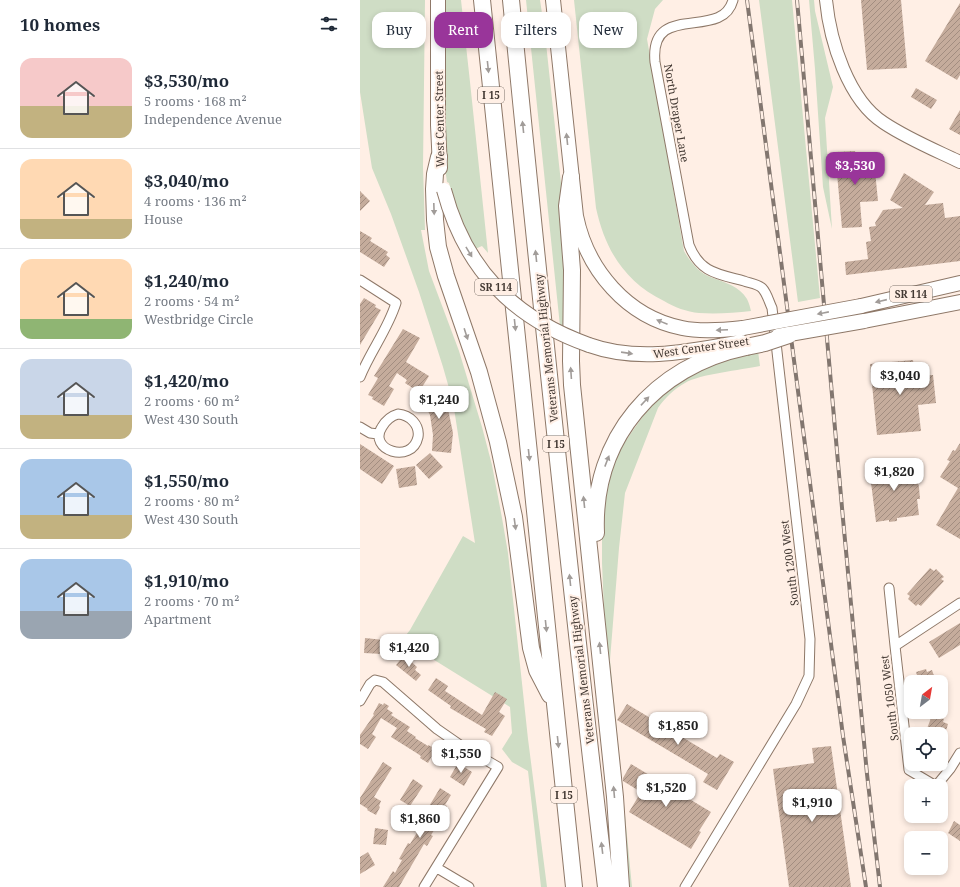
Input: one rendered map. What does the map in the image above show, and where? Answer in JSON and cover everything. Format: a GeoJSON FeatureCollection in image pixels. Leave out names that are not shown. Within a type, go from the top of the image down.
{"type":"FeatureCollection","features":[{"type":"Feature","properties":{"kind":"highway","name":"I 15"},"geometry":{"type":"LineString","coordinates":[[482,0],[574,887]]}},
{"type":"Feature","properties":{"kind":"highway","name":"Veterans Memorial Highway"},"geometry":{"type":"LineString","coordinates":[[510,0],[560,489],[606,887]]}},
{"type":"Feature","properties":{"kind":"highway"},"geometry":{"type":"LineString","coordinates":[[439,156],[435,174],[434,189],[434,220],[438,247],[446,276],[479,372],[498,442],[514,517],[531,648],[537,670],[554,703]]}},
{"type":"Feature","properties":{"kind":"highway"},"geometry":{"type":"LineString","coordinates":[[571,177],[567,206],[572,270],[571,361],[574,410],[615,797],[621,887]]}},
{"type":"Feature","properties":{"kind":"highway"},"geometry":{"type":"LineString","coordinates":[[596,611],[598,591],[596,531],[598,497],[601,480],[606,464],[621,432],[634,413],[649,396],[678,373],[721,354],[745,339],[765,343],[789,335]]}},
{"type":"Feature","properties":{"kind":"main road","name":"West Center Street"},"geometry":{"type":"LineString","coordinates":[[438,0],[439,156],[440,170],[449,208],[462,239],[479,267],[492,283],[530,317],[562,335],[588,345],[623,353],[661,354],[745,339],[861,306],[960,283]]}},
{"type":"Feature","properties":{"kind":"main road","name":"West Center Street"},"geometry":{"type":"LineString","coordinates":[[553,0],[576,216],[582,239],[597,267],[610,286],[620,296],[644,314],[656,320],[684,329],[715,330],[745,339]]}},
{"type":"Feature","properties":{"kind":"main road"},"geometry":{"type":"LineString","coordinates":[[871,319],[960,294]]}},
{"type":"Feature","properties":{"kind":"main road","name":"SR 114"},"geometry":{"type":"LineString","coordinates":[[789,335],[960,302]]}},
{"type":"Feature","properties":{"kind":"street"},"geometry":{"type":"LineString","coordinates":[[687,14],[709,16],[721,14],[728,11],[733,0]]}},
{"type":"Feature","properties":{"kind":"street"},"geometry":{"type":"LineString","coordinates":[[826,0],[827,12],[836,52],[856,95],[867,109],[883,123],[917,142],[960,162]]}},
{"type":"Feature","properties":{"kind":"street","name":"North Draper Lane"},"geometry":{"type":"LineString","coordinates":[[666,20],[656,36],[654,49],[655,62],[689,245],[693,254],[708,270],[752,283],[762,288],[772,308],[774,326]]}},
{"type":"Feature","properties":{"kind":"street"},"geometry":{"type":"LineString","coordinates":[[360,280],[396,303],[393,314],[367,361],[360,378]]}},
{"type":"Feature","properties":{"kind":"street","name":"South 1200 West"},"geometry":{"type":"LineString","coordinates":[[685,887],[796,704],[809,676],[810,639],[774,326]]}},
{"type":"Feature","properties":{"kind":"street"},"geometry":{"type":"LineString","coordinates":[[398,414],[407,416],[414,422],[418,430],[418,438],[413,446],[406,452],[397,453],[384,446],[379,440],[378,434],[387,419],[398,414]]}},
{"type":"Feature","properties":{"kind":"street"},"geometry":{"type":"LineString","coordinates":[[360,427],[370,433],[378,434]]}},
{"type":"Feature","properties":{"kind":"street"},"geometry":{"type":"LineString","coordinates":[[889,588],[895,646]]}},
{"type":"Feature","properties":{"kind":"street","name":"South 1050 West"},"geometry":{"type":"LineString","coordinates":[[924,779],[909,770],[895,646],[960,604]]}},
{"type":"Feature","properties":{"kind":"street"},"geometry":{"type":"LineString","coordinates":[[360,701],[370,684],[375,680],[383,682],[437,729],[460,745],[498,767],[424,887]]}},
{"type":"Feature","properties":{"kind":"street"},"geometry":{"type":"LineString","coordinates":[[942,779],[960,753]]}},
{"type":"Feature","properties":{"kind":"street"},"geometry":{"type":"LineString","coordinates":[[437,868],[469,887]]}},
{"type":"Feature","properties":{"kind":"green space"},"geometry":{"type":"Polygon","coordinates":[[[360,0],[425,0],[425,12],[372,12],[372,48],[424,48],[423,167],[425,230],[421,230],[429,271],[459,351],[492,465],[508,553],[528,739],[547,887],[541,887],[528,771],[512,762],[502,749],[512,733],[510,707],[402,640],[410,630],[463,536],[475,543],[453,402],[419,292],[391,214],[372,168],[360,92],[360,0]]]}},
{"type":"Feature","properties":{"kind":"green space"},"geometry":{"type":"Polygon","coordinates":[[[444,0],[461,0],[462,12],[444,12],[444,0]]]}},
{"type":"Feature","properties":{"kind":"green space"},"geometry":{"type":"Polygon","coordinates":[[[526,0],[540,0],[542,12],[527,12],[526,0]]]}},
{"type":"Feature","properties":{"kind":"green space"},"geometry":{"type":"Polygon","coordinates":[[[574,0],[663,0],[655,9],[647,39],[684,251],[693,264],[704,274],[740,291],[747,299],[751,311],[699,313],[690,312],[676,307],[650,293],[638,284],[619,263],[611,251],[605,238],[596,208],[579,48],[637,48],[637,12],[579,12],[579,47],[574,0]]]}},
{"type":"Feature","properties":{"kind":"green space"},"geometry":{"type":"Polygon","coordinates":[[[759,0],[792,0],[820,298],[798,302],[759,0]]]}},
{"type":"Feature","properties":{"kind":"green space"},"geometry":{"type":"Polygon","coordinates":[[[809,0],[814,0],[815,11],[833,87],[825,118],[832,229],[823,187],[809,0]]]}},
{"type":"Feature","properties":{"kind":"green space"},"geometry":{"type":"Polygon","coordinates":[[[444,48],[466,48],[488,253],[482,246],[475,249],[460,217],[449,183],[447,182],[445,168],[444,48]]]}},
{"type":"Feature","properties":{"kind":"green space"},"geometry":{"type":"Polygon","coordinates":[[[531,48],[547,48],[564,211],[566,328],[560,326],[531,48]]]}},
{"type":"Feature","properties":{"kind":"green space"},"geometry":{"type":"Polygon","coordinates":[[[758,351],[760,366],[700,377],[685,383],[667,397],[658,408],[625,493],[610,660],[632,887],[626,887],[605,634],[602,563],[602,513],[606,486],[620,449],[652,403],[698,369],[758,351]]]}},
{"type":"Feature","properties":{"kind":"building"},"geometry":{"type":"Polygon","coordinates":[[[861,0],[901,0],[907,68],[867,70],[861,0]]]}},
{"type":"Feature","properties":{"kind":"building"},"geometry":{"type":"Polygon","coordinates":[[[960,3],[960,75],[957,80],[925,61],[960,3]]]}},
{"type":"Feature","properties":{"kind":"building"},"geometry":{"type":"Polygon","coordinates":[[[916,88],[937,100],[931,109],[911,97],[916,88]]]}},
{"type":"Feature","properties":{"kind":"building"},"geometry":{"type":"Polygon","coordinates":[[[960,110],[960,135],[949,129],[960,110]]]}},
{"type":"Feature","properties":{"kind":"building"},"geometry":{"type":"Polygon","coordinates":[[[855,151],[856,155],[870,154],[872,172],[875,171],[878,201],[860,202],[862,227],[842,228],[835,152],[855,151]]]}},
{"type":"Feature","properties":{"kind":"building"},"geometry":{"type":"Polygon","coordinates":[[[904,173],[934,192],[925,205],[943,203],[945,218],[960,216],[960,261],[846,275],[845,262],[868,259],[866,242],[871,241],[869,227],[876,226],[875,223],[883,210],[903,208],[890,200],[904,173]]]}},
{"type":"Feature","properties":{"kind":"building"},"geometry":{"type":"Polygon","coordinates":[[[360,191],[370,201],[360,211],[360,191]]]}},
{"type":"Feature","properties":{"kind":"building"},"geometry":{"type":"Polygon","coordinates":[[[360,231],[372,238],[370,241],[388,252],[386,255],[390,258],[384,267],[360,252],[360,231]]]}},
{"type":"Feature","properties":{"kind":"building"},"geometry":{"type":"Polygon","coordinates":[[[364,298],[376,305],[375,307],[381,310],[360,345],[360,304],[364,298]]]}},
{"type":"Feature","properties":{"kind":"building"},"geometry":{"type":"Polygon","coordinates":[[[403,329],[420,338],[406,362],[429,376],[419,392],[405,383],[407,380],[397,373],[389,386],[394,389],[384,406],[368,395],[378,378],[374,376],[403,329]]]}},
{"type":"Feature","properties":{"kind":"building"},"geometry":{"type":"Polygon","coordinates":[[[913,360],[915,376],[933,375],[936,403],[918,405],[921,431],[877,435],[870,364],[913,360]]]}},
{"type":"Feature","properties":{"kind":"building"},"geometry":{"type":"Polygon","coordinates":[[[436,386],[448,409],[453,433],[451,453],[432,451],[433,435],[430,415],[419,394],[436,386]]]}},
{"type":"Feature","properties":{"kind":"building"},"geometry":{"type":"Polygon","coordinates":[[[960,443],[960,539],[936,525],[958,488],[940,477],[950,461],[947,460],[953,450],[955,451],[960,443]]]}},
{"type":"Feature","properties":{"kind":"building"},"geometry":{"type":"Polygon","coordinates":[[[360,444],[394,466],[382,484],[360,469],[360,444]]]}},
{"type":"Feature","properties":{"kind":"building"},"geometry":{"type":"Polygon","coordinates":[[[430,453],[443,467],[429,479],[416,465],[430,453]]]}},
{"type":"Feature","properties":{"kind":"building"},"geometry":{"type":"Polygon","coordinates":[[[912,462],[915,480],[917,479],[919,487],[920,499],[917,499],[919,515],[897,518],[897,521],[889,522],[889,520],[876,522],[869,467],[881,466],[881,464],[889,463],[889,465],[912,462]]]}},
{"type":"Feature","properties":{"kind":"building"},"geometry":{"type":"Polygon","coordinates":[[[415,466],[417,485],[399,488],[396,469],[415,466]]]}},
{"type":"Feature","properties":{"kind":"building"},"geometry":{"type":"Polygon","coordinates":[[[930,568],[934,571],[936,569],[944,577],[941,579],[944,581],[921,606],[918,604],[916,606],[908,599],[910,596],[907,594],[930,568]]]}},
{"type":"Feature","properties":{"kind":"building"},"geometry":{"type":"Polygon","coordinates":[[[960,623],[960,645],[939,658],[929,642],[960,623]]]}},
{"type":"Feature","properties":{"kind":"building"},"geometry":{"type":"Polygon","coordinates":[[[365,638],[393,641],[392,651],[382,650],[382,654],[364,653],[365,638]]]}},
{"type":"Feature","properties":{"kind":"building"},"geometry":{"type":"Polygon","coordinates":[[[404,655],[417,667],[415,670],[421,675],[416,681],[396,665],[404,655]]]}},
{"type":"Feature","properties":{"kind":"building"},"geometry":{"type":"Polygon","coordinates":[[[926,669],[927,672],[932,670],[934,675],[917,675],[916,672],[926,669]]]}},
{"type":"Feature","properties":{"kind":"building"},"geometry":{"type":"Polygon","coordinates":[[[436,678],[448,686],[445,691],[482,715],[495,692],[507,699],[499,712],[505,716],[492,736],[484,732],[486,729],[450,708],[451,706],[428,690],[436,678]]]}},
{"type":"Feature","properties":{"kind":"building"},"geometry":{"type":"Polygon","coordinates":[[[379,703],[383,705],[384,703],[389,706],[387,709],[393,713],[391,715],[410,727],[407,731],[416,737],[415,738],[436,749],[428,763],[420,758],[421,756],[391,737],[397,728],[381,718],[372,734],[376,737],[368,749],[360,744],[360,735],[374,715],[373,714],[379,703]]]}},
{"type":"Feature","properties":{"kind":"building"},"geometry":{"type":"Polygon","coordinates":[[[627,704],[717,758],[720,754],[734,762],[717,790],[703,782],[708,774],[617,720],[627,704]]]}},
{"type":"Feature","properties":{"kind":"building"},"geometry":{"type":"Polygon","coordinates":[[[931,719],[944,719],[943,722],[948,724],[947,727],[928,727],[931,719]]]}},
{"type":"Feature","properties":{"kind":"building"},"geometry":{"type":"Polygon","coordinates":[[[831,746],[851,887],[789,887],[773,769],[814,763],[812,748],[831,746]]]}},
{"type":"Feature","properties":{"kind":"building"},"geometry":{"type":"Polygon","coordinates":[[[383,762],[392,768],[374,797],[381,801],[376,815],[360,804],[360,798],[383,762]]]}},
{"type":"Feature","properties":{"kind":"building"},"geometry":{"type":"Polygon","coordinates":[[[458,763],[472,772],[464,786],[450,777],[458,763]]]}},
{"type":"Feature","properties":{"kind":"building"},"geometry":{"type":"Polygon","coordinates":[[[631,764],[711,812],[699,831],[701,832],[691,849],[629,812],[641,792],[623,781],[623,778],[631,764]]]}},
{"type":"Feature","properties":{"kind":"building"},"geometry":{"type":"Polygon","coordinates":[[[413,779],[423,786],[410,806],[400,800],[413,779]]]}},
{"type":"Feature","properties":{"kind":"building"},"geometry":{"type":"Polygon","coordinates":[[[440,788],[451,795],[445,805],[447,806],[436,823],[438,824],[431,835],[433,836],[427,846],[424,844],[399,887],[383,887],[393,871],[395,873],[402,860],[399,859],[408,843],[410,844],[431,810],[428,808],[440,788]]]}},
{"type":"Feature","properties":{"kind":"building"},"geometry":{"type":"Polygon","coordinates":[[[954,821],[960,825],[960,841],[948,833],[954,821]]]}},
{"type":"Feature","properties":{"kind":"building"},"geometry":{"type":"Polygon","coordinates":[[[375,828],[388,830],[386,845],[373,844],[375,828]]]}},
{"type":"Feature","properties":{"kind":"building"},"geometry":{"type":"Polygon","coordinates":[[[368,852],[375,865],[360,874],[360,857],[368,852]]]}},
{"type":"Feature","properties":{"kind":"railway"},"geometry":{"type":"LineString","coordinates":[[747,0],[843,736],[866,887]]}},
{"type":"Feature","properties":{"kind":"railway"},"geometry":{"type":"LineString","coordinates":[[797,0],[843,519],[867,774],[880,887]]}}]}
